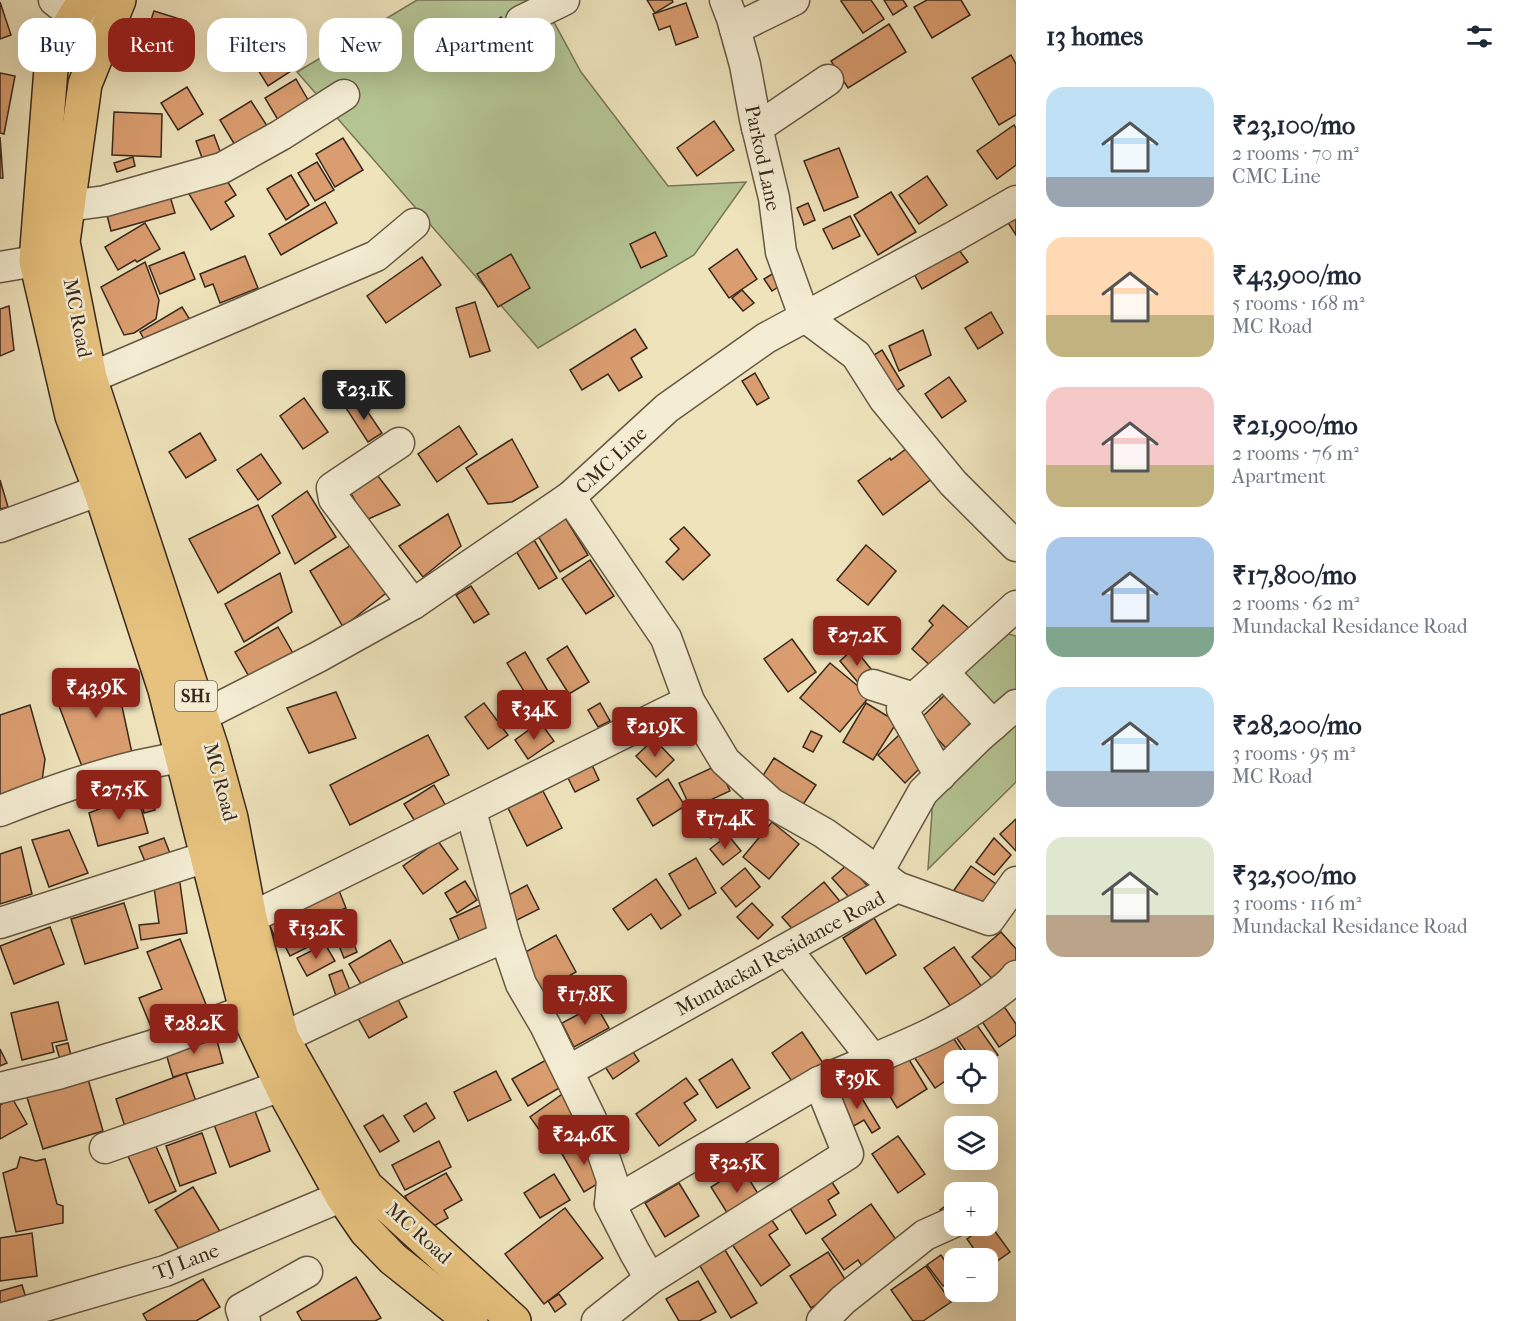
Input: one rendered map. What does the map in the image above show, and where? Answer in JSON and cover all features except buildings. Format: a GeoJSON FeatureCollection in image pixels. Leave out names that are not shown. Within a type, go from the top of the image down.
{"type":"FeatureCollection","features":[{"type":"Feature","properties":{"kind":"main road","name":"MC Road"},"geometry":{"type":"LineString","coordinates":[[119,0],[85,84],[63,242],[90,378],[186,734],[206,856],[246,1010],[281,1086],[354,1191],[514,1321]]}},
{"type":"Feature","properties":{"kind":"main road","name":"MC Road"},"geometry":{"type":"LineString","coordinates":[[66,3],[51,69],[36,261],[72,416],[100,490],[165,690],[186,734],[212,749],[231,818],[250,918],[282,1038],[354,1191],[366,1231],[393,1259],[471,1321]]}},
{"type":"Feature","properties":{"kind":"street"},"geometry":{"type":"LineString","coordinates":[[527,18],[564,0]]}},
{"type":"Feature","properties":{"kind":"street","name":"Parkod Lane"},"geometry":{"type":"LineString","coordinates":[[724,0],[745,65],[774,198],[781,252],[804,316]]}},
{"type":"Feature","properties":{"kind":"street"},"geometry":{"type":"LineString","coordinates":[[735,29],[794,0]]}},
{"type":"Feature","properties":{"kind":"street"},"geometry":{"type":"LineString","coordinates":[[66,3],[103,39]]}},
{"type":"Feature","properties":{"kind":"street"},"geometry":{"type":"LineString","coordinates":[[757,128],[828,80]]}},
{"type":"Feature","properties":{"kind":"street"},"geometry":{"type":"LineString","coordinates":[[68,206],[115,198],[222,168],[281,135],[344,95]]}},
{"type":"Feature","properties":{"kind":"street","name":"CMC Line"},"geometry":{"type":"LineString","coordinates":[[0,811],[131,767],[413,604],[570,497],[667,408],[766,338],[1016,201]]}},
{"type":"Feature","properties":{"kind":"street"},"geometry":{"type":"LineString","coordinates":[[90,378],[376,256],[414,224]]}},
{"type":"Feature","properties":{"kind":"street"},"geometry":{"type":"LineString","coordinates":[[0,267],[36,261]]}},
{"type":"Feature","properties":{"kind":"street"},"geometry":{"type":"LineString","coordinates":[[804,316],[856,356],[884,399],[953,483],[1016,546]]}},
{"type":"Feature","properties":{"kind":"street"},"geometry":{"type":"LineString","coordinates":[[399,443],[332,488],[334,499],[413,604]]}},
{"type":"Feature","properties":{"kind":"street"},"geometry":{"type":"LineString","coordinates":[[0,527],[100,490]]}},
{"type":"Feature","properties":{"kind":"street"},"geometry":{"type":"LineString","coordinates":[[570,497],[666,638],[689,701],[725,761],[771,803],[824,833],[888,880],[990,920],[1016,882]]}},
{"type":"Feature","properties":{"kind":"street"},"geometry":{"type":"LineString","coordinates":[[940,776],[902,709],[1016,606]]}},
{"type":"Feature","properties":{"kind":"street"},"geometry":{"type":"LineString","coordinates":[[943,672],[993,725]]}},
{"type":"Feature","properties":{"kind":"street"},"geometry":{"type":"LineString","coordinates":[[873,685],[914,698]]}},
{"type":"Feature","properties":{"kind":"street"},"geometry":{"type":"LineString","coordinates":[[250,918],[471,811],[514,786],[689,701]]}},
{"type":"Feature","properties":{"kind":"street"},"geometry":{"type":"LineString","coordinates":[[888,880],[923,792],[1016,705]]}},
{"type":"Feature","properties":{"kind":"street"},"geometry":{"type":"LineString","coordinates":[[471,811],[505,937],[521,984],[591,1119],[612,1180],[610,1204],[650,1279]]}},
{"type":"Feature","properties":{"kind":"street"},"geometry":{"type":"LineString","coordinates":[[0,923],[206,856]]}},
{"type":"Feature","properties":{"kind":"street","name":"Mundackal Residance Road"},"geometry":{"type":"LineString","coordinates":[[568,1071],[787,950],[888,880]]}},
{"type":"Feature","properties":{"kind":"street"},"geometry":{"type":"LineString","coordinates":[[282,1038],[396,984],[505,937]]}},
{"type":"Feature","properties":{"kind":"street"},"geometry":{"type":"LineString","coordinates":[[787,950],[872,1058]]}},
{"type":"Feature","properties":{"kind":"street"},"geometry":{"type":"LineString","coordinates":[[610,1204],[819,1082],[950,1024],[988,1000],[1012,982],[1016,975]]}},
{"type":"Feature","properties":{"kind":"street"},"geometry":{"type":"LineString","coordinates":[[0,1088],[58,1074],[154,1045],[246,1010]]}},
{"type":"Feature","properties":{"kind":"street"},"geometry":{"type":"LineString","coordinates":[[597,1321],[650,1279],[848,1154],[819,1082]]}},
{"type":"Feature","properties":{"kind":"street"},"geometry":{"type":"LineString","coordinates":[[105,1148],[281,1086]]}},
{"type":"Feature","properties":{"kind":"street","name":"TJ Lane"},"geometry":{"type":"LineString","coordinates":[[0,1319],[165,1271],[354,1191]]}},
{"type":"Feature","properties":{"kind":"street"},"geometry":{"type":"LineString","coordinates":[[822,1321],[843,1300],[926,1235],[944,1227]]}},
{"type":"Feature","properties":{"kind":"street"},"geometry":{"type":"LineString","coordinates":[[234,1317],[307,1272]]}},
{"type":"Feature","properties":{"kind":"green space"},"geometry":{"type":"Polygon","coordinates":[[[417,0],[542,0],[552,18],[414,18],[414,72],[555,72],[555,24],[581,72],[668,186],[746,182],[694,255],[538,348],[297,72],[307,72],[307,66],[319,59],[319,72],[402,72],[402,18],[387,18],[417,0]]]}},
{"type":"Feature","properties":{"kind":"green space"},"geometry":{"type":"Polygon","coordinates":[[[974,625],[1016,636],[1016,782],[928,869],[942,668],[974,625]]]}}]}
